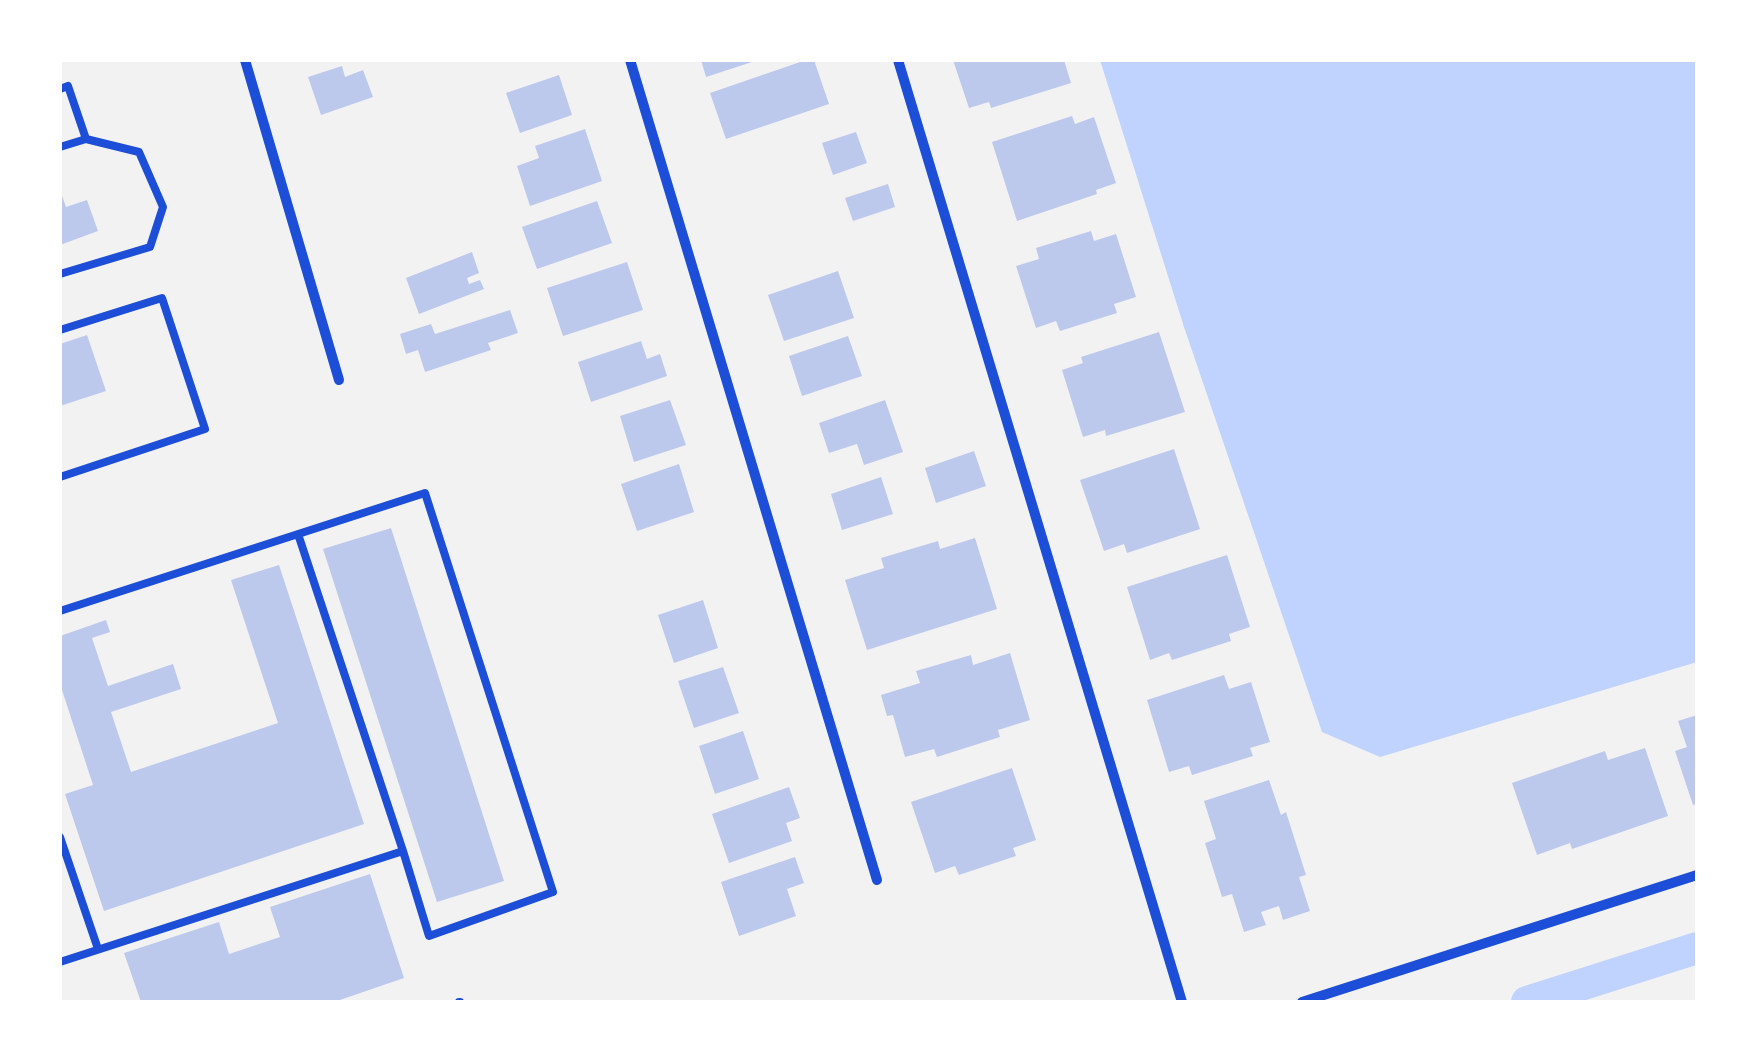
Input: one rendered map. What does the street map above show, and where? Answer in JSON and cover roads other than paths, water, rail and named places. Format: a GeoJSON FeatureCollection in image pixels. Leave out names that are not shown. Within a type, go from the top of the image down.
{"type":"FeatureCollection","features":[{"type":"Feature","properties":{"kind":"street"},"geometry":{"type":"LineString","coordinates":[[244,60],[339,380]]}},
{"type":"Feature","properties":{"kind":"street"},"geometry":{"type":"LineString","coordinates":[[630,60],[878,880]]}},
{"type":"Feature","properties":{"kind":"street"},"geometry":{"type":"LineString","coordinates":[[898,60],[1182,1002]]}},
{"type":"Feature","properties":{"kind":"street"},"geometry":{"type":"LineString","coordinates":[[1302,1002],[1697,875]]}},
{"type":"Feature","properties":{"kind":"lane"},"geometry":{"type":"LineString","coordinates":[[60,89],[68,86],[86,139]]}},
{"type":"Feature","properties":{"kind":"lane"},"geometry":{"type":"LineString","coordinates":[[60,147],[86,139],[139,152],[163,207],[150,247],[60,274]]}},
{"type":"Feature","properties":{"kind":"lane"},"geometry":{"type":"LineString","coordinates":[[60,330],[162,298],[205,429],[60,476]]}},
{"type":"Feature","properties":{"kind":"lane"},"geometry":{"type":"LineString","coordinates":[[60,611],[298,534],[426,493],[553,892],[429,936],[298,534]]}},
{"type":"Feature","properties":{"kind":"lane"},"geometry":{"type":"LineString","coordinates":[[60,837],[98,949]]}},
{"type":"Feature","properties":{"kind":"lane"},"geometry":{"type":"LineString","coordinates":[[60,962],[403,851]]}},
{"type":"Feature","properties":{"kind":"water"},"geometry":{"type":"Polygon","coordinates":[[[1100,60],[1697,60],[1697,662],[1380,757],[1322,732],[1184,327],[1100,60]]]}},
{"type":"Feature","properties":{"kind":"waterway"},"geometry":{"type":"LineString","coordinates":[[1527,1002],[1697,948]]}}]}
